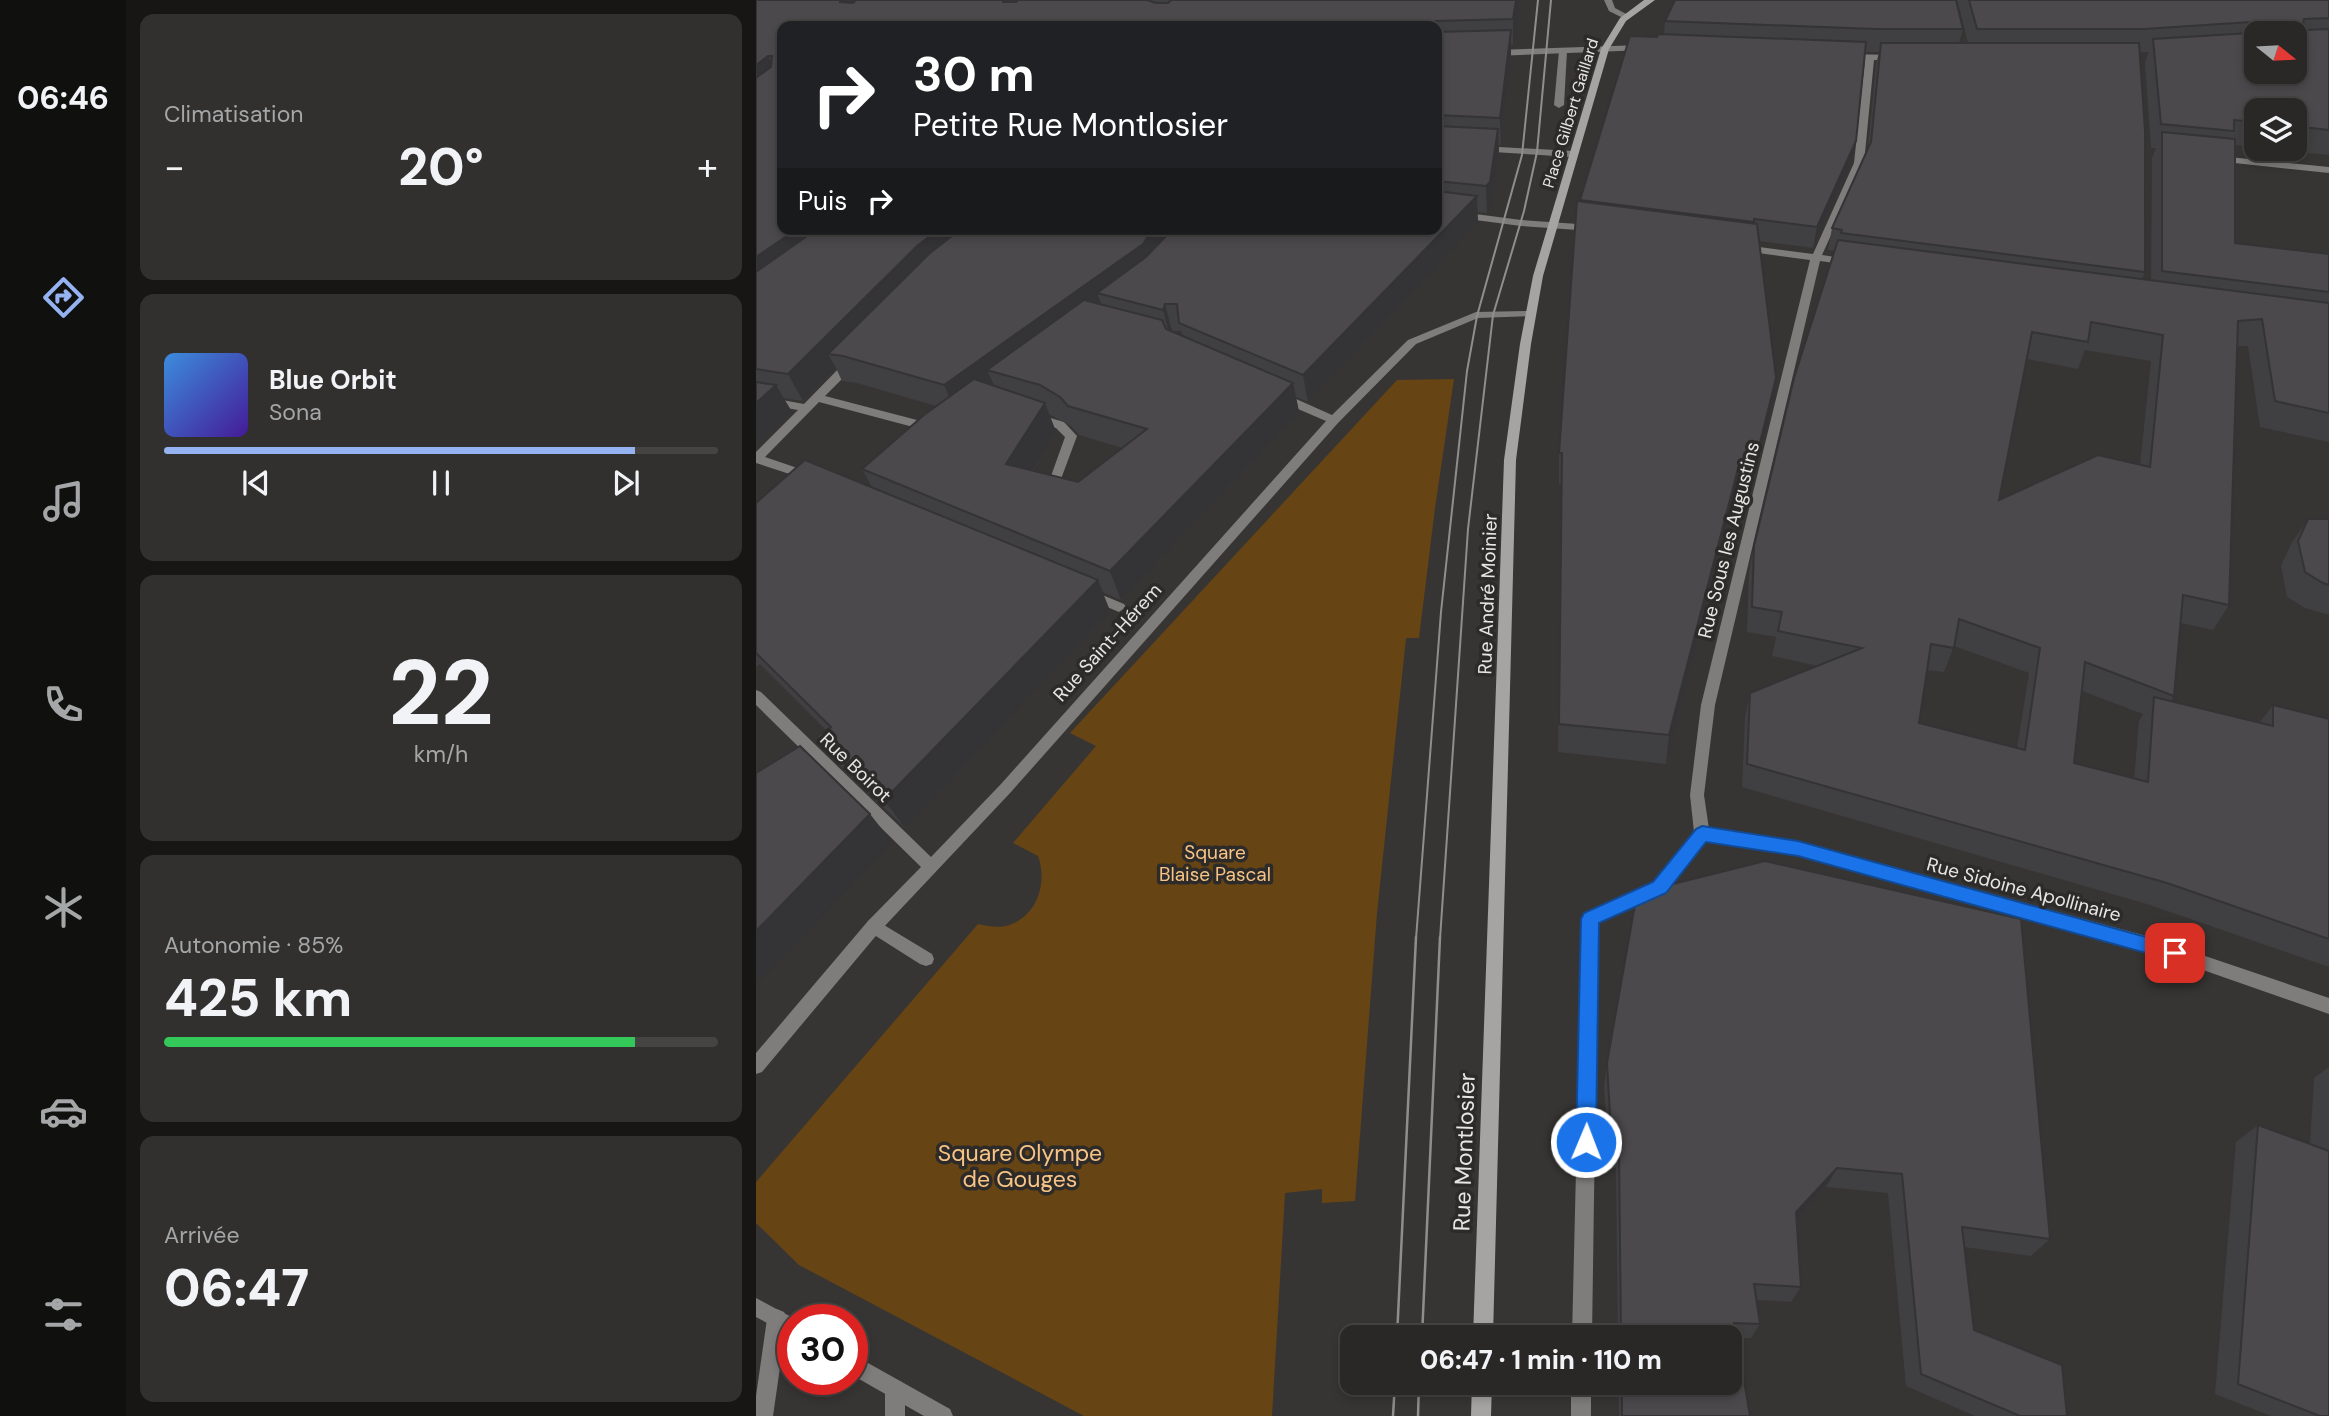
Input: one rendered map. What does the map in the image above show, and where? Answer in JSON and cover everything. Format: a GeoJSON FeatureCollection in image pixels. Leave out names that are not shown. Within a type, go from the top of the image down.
{"type":"FeatureCollection","features":[{"type":"Feature","properties":{"kind":"main road","name":"Place Gilbert Gaillard"},"geometry":{"type":"LineString","coordinates":[[1552,225],[1605,50],[1613,32],[1626,16],[1651,0]]}},
{"type":"Feature","properties":{"kind":"main road","name":"Rue André Moinier"},"geometry":{"type":"LineString","coordinates":[[1493,968],[1510,460],[1529,314],[1552,225]]}},
{"type":"Feature","properties":{"kind":"main road","name":"Rue Montlosier"},"geometry":{"type":"LineString","coordinates":[[1483,1325],[1493,968]]}},
{"type":"Feature","properties":{"kind":"main road"},"geometry":{"type":"LineString","coordinates":[[1481,1416],[1482,1395]]}},
{"type":"Feature","properties":{"kind":"street"},"geometry":{"type":"LineString","coordinates":[[1608,0],[1612,9],[1626,16]]}},
{"type":"Feature","properties":{"kind":"street"},"geometry":{"type":"LineString","coordinates":[[1492,53],[1648,48]]}},
{"type":"Feature","properties":{"kind":"street"},"geometry":{"type":"LineString","coordinates":[[1559,105],[1563,51]]}},
{"type":"Feature","properties":{"kind":"street"},"geometry":{"type":"LineString","coordinates":[[1832,56],[1911,58]]}},
{"type":"Feature","properties":{"kind":"street","name":"Rue Sous les Augustins"},"geometry":{"type":"LineString","coordinates":[[1702,834],[1696,795],[1707,705],[1816,258],[1859,163],[1870,58]]}},
{"type":"Feature","properties":{"kind":"street"},"geometry":{"type":"LineString","coordinates":[[1465,149],[1573,154]]}},
{"type":"Feature","properties":{"kind":"street"},"geometry":{"type":"LineString","coordinates":[[2210,158],[2329,170]]}},
{"type":"Feature","properties":{"kind":"street"},"geometry":{"type":"LineString","coordinates":[[1442,213],[1496,221],[1603,229]]}},
{"type":"Feature","properties":{"kind":"street"},"geometry":{"type":"LineString","coordinates":[[1736,247],[1857,264]]}},
{"type":"Feature","properties":{"kind":"street","name":"Rue Saint-Hérem"},"geometry":{"type":"LineString","coordinates":[[756,1066],[929,865],[1006,788],[1334,420],[1412,342],[1476,315],[1529,314]]}},
{"type":"Feature","properties":{"kind":"street"},"geometry":{"type":"LineString","coordinates":[[809,480],[757,459],[862,351]]}},
{"type":"Feature","properties":{"kind":"street"},"geometry":{"type":"LineString","coordinates":[[1269,392],[1334,420]]}},
{"type":"Feature","properties":{"kind":"street"},"geometry":{"type":"LineString","coordinates":[[816,398],[944,431],[933,439]]}},
{"type":"Feature","properties":{"kind":"street"},"geometry":{"type":"LineString","coordinates":[[756,399],[807,408]]}},
{"type":"Feature","properties":{"kind":"street"},"geometry":{"type":"LineString","coordinates":[[1023,413],[1060,425],[1071,436],[1057,476]]}},
{"type":"Feature","properties":{"kind":"street"},"geometry":{"type":"LineString","coordinates":[[1078,589],[1119,607]]}},
{"type":"Feature","properties":{"kind":"street","name":"Rue Boirot"},"geometry":{"type":"LineString","coordinates":[[756,696],[929,865]]}},
{"type":"Feature","properties":{"kind":"street"},"geometry":{"type":"LineString","coordinates":[[1582,1325],[1590,919],[1660,888],[1702,834]]}},
{"type":"Feature","properties":{"kind":"street","name":"Rue Sidoine Apollinaire"},"geometry":{"type":"LineString","coordinates":[[1702,834],[1798,849],[2143,942],[2329,1006]]}},
{"type":"Feature","properties":{"kind":"street"},"geometry":{"type":"LineString","coordinates":[[874,926],[926,959]]}},
{"type":"Feature","properties":{"kind":"street"},"geometry":{"type":"LineString","coordinates":[[756,1307],[777,1319]]}},
{"type":"Feature","properties":{"kind":"street"},"geometry":{"type":"LineString","coordinates":[[763,1416],[777,1357]]}},
{"type":"Feature","properties":{"kind":"street"},"geometry":{"type":"LineString","coordinates":[[868,1373],[943,1416]]}},
{"type":"Feature","properties":{"kind":"street"},"geometry":{"type":"LineString","coordinates":[[895,1388],[895,1416]]}},
{"type":"Feature","properties":{"kind":"street"},"geometry":{"type":"LineString","coordinates":[[1581,1395],[1581,1416]]}},
{"type":"Feature","properties":{"kind":"green space"},"geometry":{"type":"Polygon","coordinates":[[[1454,379],[1419,638],[1406,638],[1377,913],[1355,1201],[1322,1203],[1322,1189],[1285,1193],[1272,1416],[1084,1416],[799,1265],[756,1223],[756,1182],[978,924],[1006,926],[1017,922],[1032,907],[1040,888],[1041,866],[1038,856],[1013,843],[1096,746],[1070,733],[1397,380],[1454,379]]]}},
{"type":"Feature","properties":{"kind":"building"},"geometry":{"type":"Polygon","coordinates":[[[756,0],[841,0],[840,2],[853,3],[856,0],[1147,0],[1168,3],[1171,0],[1516,0],[1513,19],[777,21],[777,235],[788,235],[756,257],[756,78],[771,67],[772,56],[756,65],[756,0]]]}},
{"type":"Feature","properties":{"kind":"building"},"geometry":{"type":"Polygon","coordinates":[[[1675,0],[1956,0],[1963,29],[1875,29],[1665,21],[1675,0]]]}},
{"type":"Feature","properties":{"kind":"building"},"geometry":{"type":"Polygon","coordinates":[[[1969,0],[2329,0],[2329,18],[2144,29],[1977,29],[1969,0]]]}},
{"type":"Feature","properties":{"kind":"building"},"geometry":{"type":"Polygon","coordinates":[[[2329,29],[2329,130],[2307,127],[2307,98],[2244,98],[2244,121],[2234,120],[2234,131],[2161,124],[2153,39],[2244,33],[2244,84],[2307,84],[2307,30],[2329,29]]]}},
{"type":"Feature","properties":{"kind":"building"},"geometry":{"type":"Polygon","coordinates":[[[1511,30],[1500,118],[1442,115],[1442,32],[1511,30]]]}},
{"type":"Feature","properties":{"kind":"building"},"geometry":{"type":"Polygon","coordinates":[[[1658,34],[1866,42],[1856,141],[1817,227],[1754,219],[1754,222],[1580,200],[1630,36],[1657,37],[1658,34]]]}},
{"type":"Feature","properties":{"kind":"building"},"geometry":{"type":"Polygon","coordinates":[[[1881,43],[2139,43],[2145,131],[2145,272],[1841,233],[1842,230],[1832,228],[1871,142],[1881,43]]]}},
{"type":"Feature","properties":{"kind":"building"},"geometry":{"type":"Polygon","coordinates":[[[1442,126],[1498,129],[1490,182],[1486,186],[1442,182],[1442,126]]]}},
{"type":"Feature","properties":{"kind":"building"},"geometry":{"type":"Polygon","coordinates":[[[2162,132],[2235,139],[2235,243],[2329,254],[2329,292],[2162,271],[2162,132]]]}},
{"type":"Feature","properties":{"kind":"building"},"geometry":{"type":"Polygon","coordinates":[[[1442,192],[1477,196],[1442,232],[1442,192]]]}},
{"type":"Feature","properties":{"kind":"building"},"geometry":{"type":"Polygon","coordinates":[[[1577,201],[1757,224],[1776,378],[1755,463],[1740,461],[1669,735],[1559,724],[1562,453],[1559,453],[1577,201]]]}},
{"type":"Feature","properties":{"kind":"building"},"geometry":{"type":"Polygon","coordinates":[[[808,235],[932,235],[918,245],[788,374],[756,369],[756,272],[808,235]]]}},
{"type":"Feature","properties":{"kind":"building"},"geometry":{"type":"Polygon","coordinates":[[[953,235],[1149,235],[1143,244],[944,385],[828,354],[930,253],[953,235]]]}},
{"type":"Feature","properties":{"kind":"building"},"geometry":{"type":"Polygon","coordinates":[[[1167,235],[1439,235],[1303,375],[1179,323],[1177,304],[1165,304],[1163,310],[1097,293],[1146,257],[1167,235]]]}},
{"type":"Feature","properties":{"kind":"building"},"geometry":{"type":"Polygon","coordinates":[[[1838,240],[2329,303],[2329,413],[2275,401],[2262,319],[2238,321],[2229,605],[2183,595],[2174,696],[2085,662],[2074,763],[2148,782],[2154,697],[2273,726],[2273,705],[2329,719],[2329,939],[2167,883],[1747,764],[1750,693],[1862,648],[1778,631],[1782,612],[1752,607],[1754,546],[1794,378],[1838,240]],[[2091,322],[2088,342],[2032,332],[1999,500],[2098,455],[2150,467],[2163,335],[2091,322]],[[1959,619],[1954,648],[1931,644],[1919,723],[2025,750],[2040,648],[1959,619]]]}},
{"type":"Feature","properties":{"kind":"building"},"geometry":{"type":"Polygon","coordinates":[[[1084,300],[1162,320],[1166,329],[1293,383],[1110,571],[862,469],[924,415],[974,379],[1045,403],[1006,464],[1078,482],[1147,429],[1068,406],[1060,397],[1040,385],[987,370],[1084,300]]]}},
{"type":"Feature","properties":{"kind":"building"},"geometry":{"type":"Polygon","coordinates":[[[756,382],[776,385],[756,403],[756,382]]]}},
{"type":"Feature","properties":{"kind":"building"},"geometry":{"type":"Polygon","coordinates":[[[805,460],[1098,580],[884,800],[817,736],[831,727],[756,653],[756,503],[805,460]]]}},
{"type":"Feature","properties":{"kind":"building"},"geometry":{"type":"Polygon","coordinates":[[[2308,519],[2329,519],[2329,585],[2305,572],[2298,541],[2308,519]]]}},
{"type":"Feature","properties":{"kind":"building"},"geometry":{"type":"Polygon","coordinates":[[[800,746],[870,814],[756,931],[756,773],[800,746]]]}},
{"type":"Feature","properties":{"kind":"building"},"geometry":{"type":"Polygon","coordinates":[[[1765,861],[2021,919],[2050,1239],[1962,1227],[1974,1330],[2062,1365],[2067,1416],[2020,1416],[1921,1374],[1902,1174],[1837,1168],[1796,1212],[1801,1287],[1754,1284],[1760,1324],[1621,1325],[1619,1149],[1612,1148],[1607,1063],[1637,893],[1765,861]]]}},
{"type":"Feature","properties":{"kind":"building"},"geometry":{"type":"Polygon","coordinates":[[[2258,1125],[2329,1151],[2329,1416],[2320,1416],[2238,1384],[2258,1125]]]}},
{"type":"Feature","properties":{"kind":"building"},"geometry":{"type":"Polygon","coordinates":[[[1742,1370],[1750,1416],[1622,1416],[1622,1395],[1742,1395],[1742,1370]]]}},
{"type":"Feature","properties":{"kind":"tram line"},"geometry":{"type":"LineString","coordinates":[[1416,939],[1441,612],[1467,371],[1477,316],[1522,155],[1538,0]]}},
{"type":"Feature","properties":{"kind":"tram line"},"geometry":{"type":"LineString","coordinates":[[1440,939],[1468,529],[1493,315],[1524,211],[1537,152],[1551,0]]}},
{"type":"Feature","properties":{"kind":"tram line"},"geometry":{"type":"LineString","coordinates":[[1398,1325],[1416,937]]}},
{"type":"Feature","properties":{"kind":"tram line"},"geometry":{"type":"LineString","coordinates":[[1423,1325],[1440,937]]}},
{"type":"Feature","properties":{"kind":"tram line"},"geometry":{"type":"LineString","coordinates":[[1393,1416],[1394,1395]]}},
{"type":"Feature","properties":{"kind":"tram line"},"geometry":{"type":"LineString","coordinates":[[1418,1416],[1419,1395]]}},
{"type":"Feature","properties":{"kind":"route"},"geometry":{"type":"LineString","coordinates":[[1586,1142],[1590,919],[1660,888],[1702,834],[1798,849],[2175,953]]}},
{"type":"Feature","properties":{"kind":"park label","name":"Square Blaise Pascal"},"geometry":{"type":"Point","coordinates":[1215,863]}},
{"type":"Feature","properties":{"kind":"park label","name":"Square Olympe de Gouges"},"geometry":{"type":"Point","coordinates":[1020,1166]}}]}
